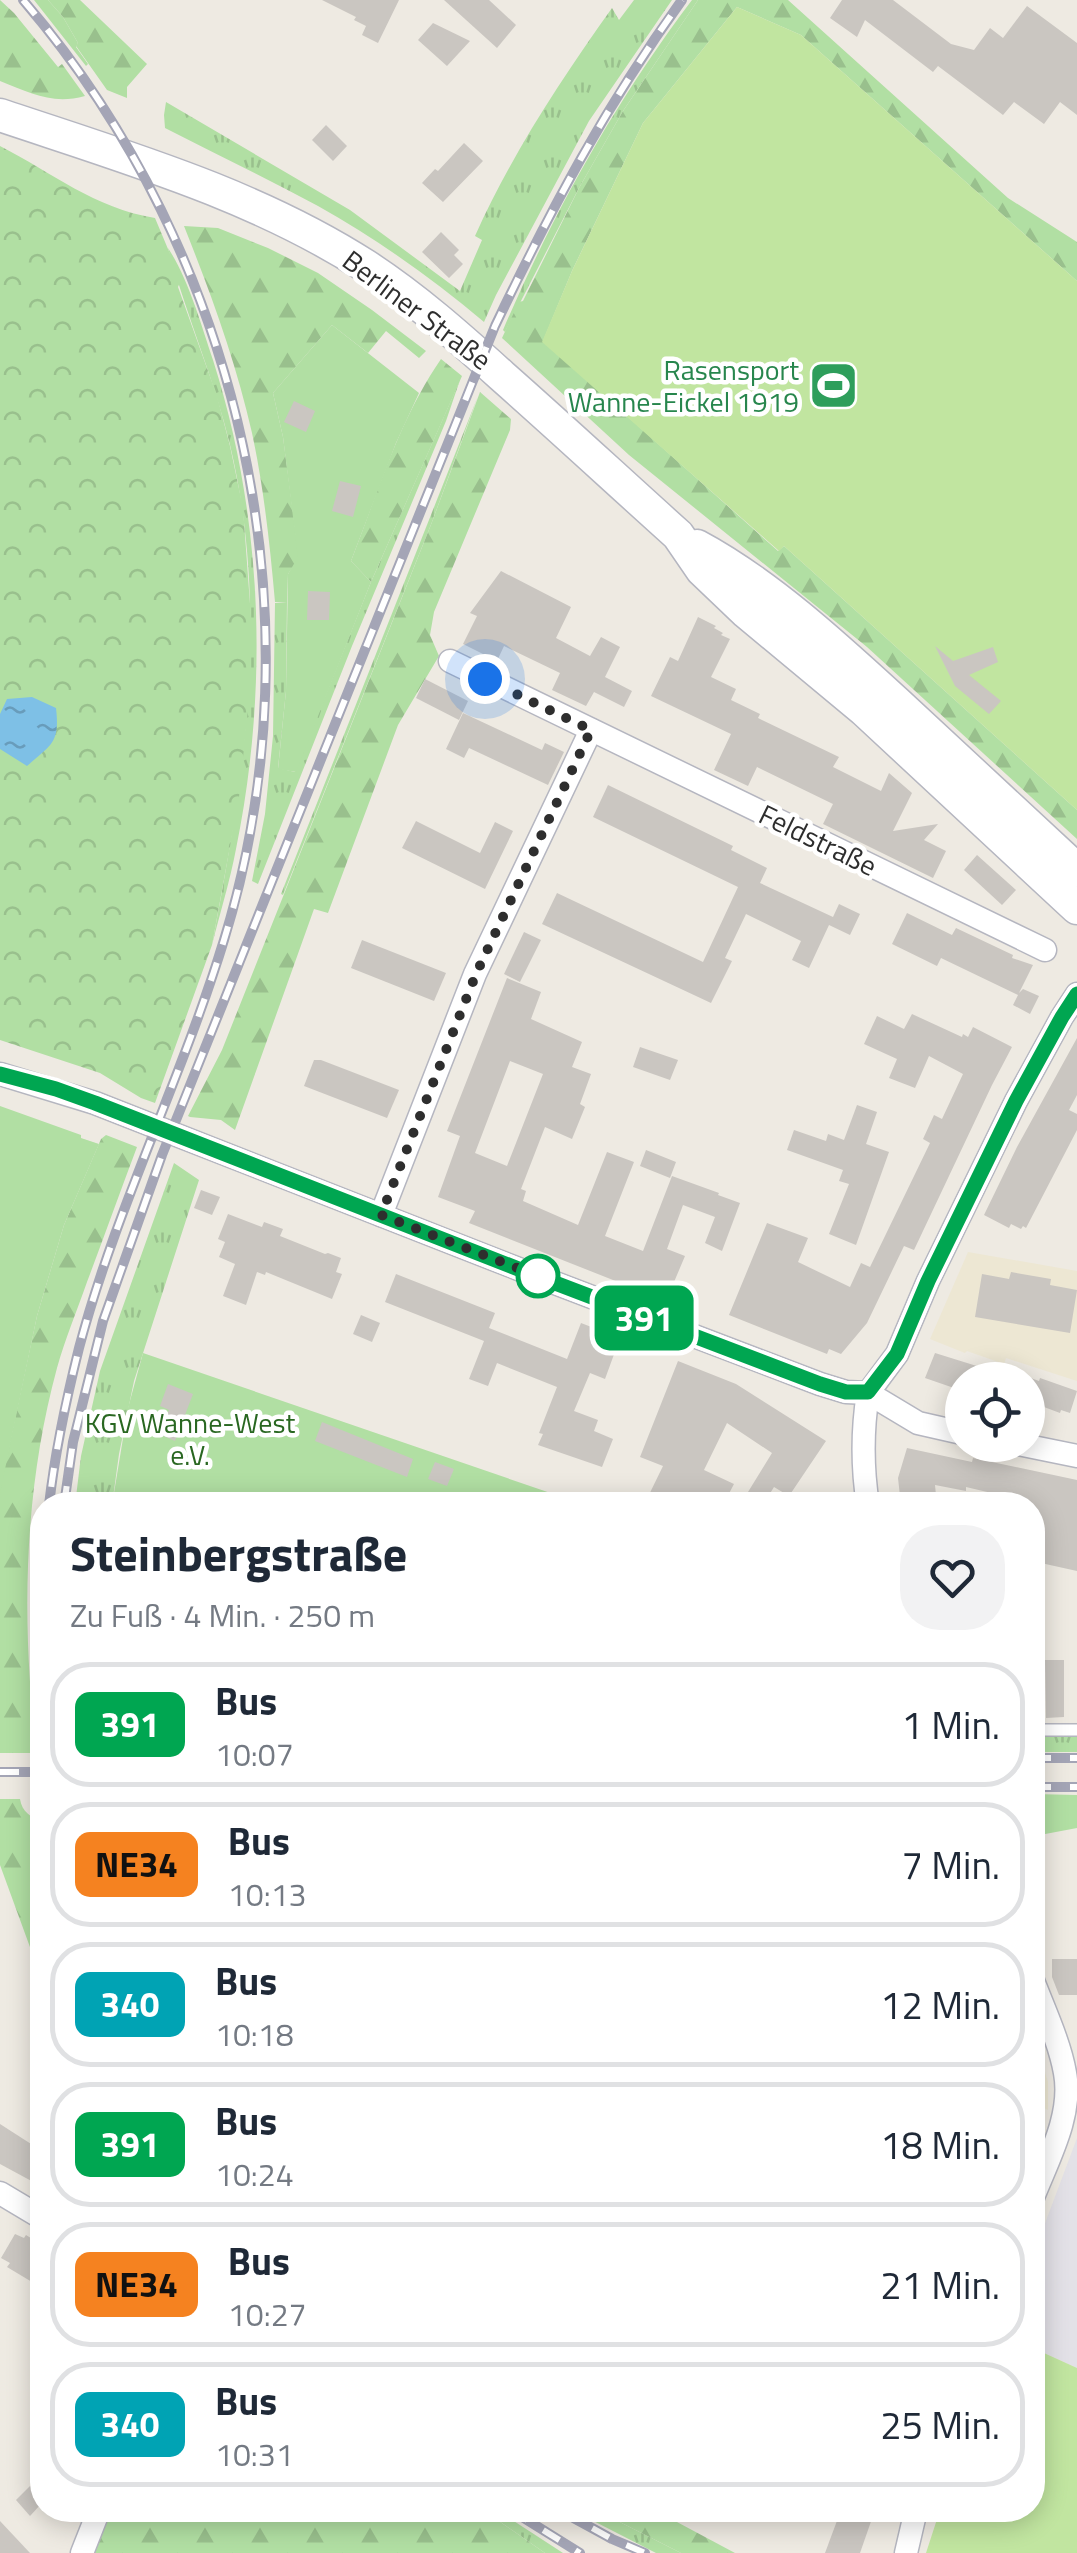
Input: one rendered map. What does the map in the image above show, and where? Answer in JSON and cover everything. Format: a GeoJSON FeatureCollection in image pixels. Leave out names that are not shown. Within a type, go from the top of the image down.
{"type":"FeatureCollection","features":[{"type":"Feature","properties":{"kind":"main road","name":"Berliner Straße"},"geometry":{"type":"LineString","coordinates":[[0,115],[138,160],[243,201],[366,267],[450,330],[678,535],[714,555],[800,617],[1077,870]]}},
{"type":"Feature","properties":{"kind":"main road","name":"Berliner Straße"},"geometry":{"type":"LineString","coordinates":[[678,535],[702,570],[746,612],[864,710],[1077,908]]}},
{"type":"Feature","properties":{"kind":"street","name":"Feldstraße"},"geometry":{"type":"LineString","coordinates":[[450,662],[1045,950]]}},
{"type":"Feature","properties":{"kind":"street"},"geometry":{"type":"LineString","coordinates":[[381,1215],[476,974],[591,730]]}},
{"type":"Feature","properties":{"kind":"street"},"geometry":{"type":"LineString","coordinates":[[866,1492],[862,1426],[868,1392],[897,1354],[928,1281],[1016,1101],[1077,994]]}},
{"type":"Feature","properties":{"kind":"street"},"geometry":{"type":"LineString","coordinates":[[0,1074],[95,1103],[820,1384],[846,1392],[868,1392],[918,1423],[945,1429]]}},
{"type":"Feature","properties":{"kind":"street"},"geometry":{"type":"LineString","coordinates":[[1045,1449],[1077,1456]]}},
{"type":"Feature","properties":{"kind":"street"},"geometry":{"type":"LineString","coordinates":[[1045,2009],[1071,2070],[1063,2119],[1045,2166]]}},
{"type":"Feature","properties":{"kind":"street"},"geometry":{"type":"LineString","coordinates":[[0,2193],[30,2211]]}},
{"type":"Feature","properties":{"kind":"street"},"geometry":{"type":"LineString","coordinates":[[82,2553],[95,2522]]}},
{"type":"Feature","properties":{"kind":"street"},"geometry":{"type":"LineString","coordinates":[[906,2553],[913,2522]]}},
{"type":"Feature","properties":{"kind":"lane"},"geometry":{"type":"LineString","coordinates":[[1045,1730],[1077,1730]]}},
{"type":"Feature","properties":{"kind":"shaded area"},"geometry":{"type":"Polygon","coordinates":[[[968,1252],[1077,1271],[1077,1381],[1045,1371],[1045,1362],[1006,1358],[998,1362],[930,1339],[968,1252]]]}},
{"type":"Feature","properties":{"kind":"shaded area"},"geometry":{"type":"Polygon","coordinates":[[[1045,2072],[1048,2082],[1048,2110],[1045,2109],[1045,2072]]]}},
{"type":"Feature","properties":{"kind":"shaded area"},"geometry":{"type":"Polygon","coordinates":[[[1077,2138],[1077,2368],[1045,2353],[1045,2223],[1077,2138]]]}},
{"type":"Feature","properties":{"kind":"green space"},"geometry":{"type":"Polygon","coordinates":[[[0,0],[58,67],[62,64],[85,96],[52,98],[0,81],[0,0]]]}},
{"type":"Feature","properties":{"kind":"green space"},"geometry":{"type":"Polygon","coordinates":[[[34,0],[48,0],[63,17],[86,66],[34,0]]]}},
{"type":"Feature","properties":{"kind":"green space"},"geometry":{"type":"Polygon","coordinates":[[[48,0],[80,0],[147,64],[127,87],[127,98],[107,90],[76,46],[78,43],[63,17],[48,0]]]}},
{"type":"Feature","properties":{"kind":"green space"},"geometry":{"type":"Polygon","coordinates":[[[634,0],[672,0],[589,121],[484,322],[404,260],[340,219],[165,128],[166,102],[350,210],[460,291],[482,240],[475,236],[538,119],[612,8],[619,20],[634,0]]]}},
{"type":"Feature","properties":{"kind":"green space"},"geometry":{"type":"Polygon","coordinates":[[[692,0],[698,0],[623,111],[579,188],[505,332],[543,243],[587,159],[692,0]]]}},
{"type":"Feature","properties":{"kind":"green space"},"geometry":{"type":"Polygon","coordinates":[[[698,0],[788,0],[1008,198],[1077,242],[1077,281],[801,35],[737,7],[643,123],[543,341],[778,551],[784,546],[1077,810],[1077,839],[867,647],[629,455],[502,338],[623,111],[698,0]]]}},
{"type":"Feature","properties":{"kind":"green space","name":"Rasensport Wanne-Eickel 1919"},"geometry":{"type":"Polygon","coordinates":[[[737,7],[801,35],[1077,281],[1077,810],[784,546],[779,551],[542,342],[643,123],[737,7]]]}},
{"type":"Feature","properties":{"kind":"green space"},"geometry":{"type":"Polygon","coordinates":[[[0,146],[93,198],[155,218],[181,280],[178,287],[217,396],[243,508],[252,631],[239,797],[212,945],[155,1103],[100,1073],[0,1040],[0,146]]]}},
{"type":"Feature","properties":{"kind":"green space"},"geometry":{"type":"Polygon","coordinates":[[[184,226],[218,228],[318,273],[426,351],[419,358],[386,331],[368,353],[332,325],[273,393],[283,437],[299,558],[288,574],[287,602],[275,602],[252,433],[213,303],[184,226]]]}},
{"type":"Feature","properties":{"kind":"green space"},"geometry":{"type":"Polygon","coordinates":[[[168,248],[194,302],[230,419],[251,541],[256,603],[247,788],[234,861],[212,945],[242,758],[248,695],[249,571],[230,445],[168,248]]]}},
{"type":"Feature","properties":{"kind":"green space"},"geometry":{"type":"Polygon","coordinates":[[[332,325],[419,393],[351,561],[371,582],[296,772],[278,769],[286,691],[288,574],[298,557],[283,437],[273,393],[332,325]]]}},
{"type":"Feature","properties":{"kind":"green space"},"geometry":{"type":"Polygon","coordinates":[[[441,359],[462,376],[371,582],[351,561],[401,432],[441,359]]]}},
{"type":"Feature","properties":{"kind":"green space"},"geometry":{"type":"Polygon","coordinates":[[[460,380],[258,884],[252,881],[265,814],[273,736],[275,603],[287,602],[286,691],[278,768],[295,772],[371,582],[460,380]]]}},
{"type":"Feature","properties":{"kind":"green space"},"geometry":{"type":"Polygon","coordinates":[[[480,392],[511,419],[510,430],[434,612],[430,635],[439,656],[398,725],[328,913],[314,909],[235,1130],[221,1120],[190,1117],[222,1050],[480,392]]]}},
{"type":"Feature","properties":{"kind":"green space"},"geometry":{"type":"Polygon","coordinates":[[[478,396],[432,522],[283,895],[281,894],[478,396]]]}},
{"type":"Feature","properties":{"kind":"green space"},"geometry":{"type":"Polygon","coordinates":[[[0,1106],[99,1144],[64,1225],[37,1316],[0,1493],[0,1106]]]}},
{"type":"Feature","properties":{"kind":"green space"},"geometry":{"type":"Polygon","coordinates":[[[106,1135],[137,1147],[67,1336],[46,1415],[34,1492],[30,1492],[30,1753],[0,1753],[0,1489],[37,1316],[64,1225],[106,1135]]]}},
{"type":"Feature","properties":{"kind":"green space"},"geometry":{"type":"Polygon","coordinates":[[[174,1163],[199,1180],[134,1381],[114,1492],[77,1492],[100,1371],[174,1163]]]}},
{"type":"Feature","properties":{"kind":"green space","name":"KGV Wanne-West e.V."},"geometry":{"type":"Polygon","coordinates":[[[143,1353],[548,1492],[114,1492],[128,1408],[143,1353]]]}},
{"type":"Feature","properties":{"kind":"green space"},"geometry":{"type":"Polygon","coordinates":[[[1045,1737],[1077,1737],[1077,1752],[1045,1752],[1045,1737]]]}},
{"type":"Feature","properties":{"kind":"green space"},"geometry":{"type":"Polygon","coordinates":[[[1045,1794],[1077,1795],[1077,1828],[1045,1834],[1045,1794]]]}},
{"type":"Feature","properties":{"kind":"green space"},"geometry":{"type":"Polygon","coordinates":[[[0,1799],[20,1799],[30,1815],[30,1947],[0,1865],[0,1799]]]}},
{"type":"Feature","properties":{"kind":"green space"},"geometry":{"type":"Polygon","coordinates":[[[1045,2353],[1077,2368],[1077,2553],[926,2553],[936,2522],[1045,2522],[1045,2353]]]}},
{"type":"Feature","properties":{"kind":"green space"},"geometry":{"type":"Polygon","coordinates":[[[107,2522],[500,2522],[545,2553],[94,2553],[107,2522]]]}},
{"type":"Feature","properties":{"kind":"green space"},"geometry":{"type":"Polygon","coordinates":[[[500,2522],[515,2522],[563,2553],[545,2553],[500,2522]]]}},
{"type":"Feature","properties":{"kind":"green space"},"geometry":{"type":"Polygon","coordinates":[[[595,2522],[620,2522],[681,2553],[656,2553],[595,2522]]]}},
{"type":"Feature","properties":{"kind":"green space"},"geometry":{"type":"Polygon","coordinates":[[[620,2522],[677,2522],[735,2553],[681,2553],[620,2522]]]}},
{"type":"Feature","properties":{"kind":"water"},"geometry":{"type":"Polygon","coordinates":[[[32,697],[56,708],[57,729],[48,747],[27,766],[0,749],[0,714],[7,699],[32,697]]]}},
{"type":"Feature","properties":{"kind":"building"},"geometry":{"type":"Polygon","coordinates":[[[322,0],[399,0],[378,43],[362,35],[366,26],[354,20],[356,17],[322,0]]]}},
{"type":"Feature","properties":{"kind":"building"},"geometry":{"type":"Polygon","coordinates":[[[444,0],[489,0],[516,25],[497,48],[444,0]]]}},
{"type":"Feature","properties":{"kind":"building"},"geometry":{"type":"Polygon","coordinates":[[[842,0],[893,0],[951,44],[974,50],[990,28],[1003,38],[1027,6],[1077,43],[1077,115],[1060,102],[1044,124],[1014,102],[1003,115],[938,66],[933,72],[865,20],[857,37],[830,18],[842,0]]]}},
{"type":"Feature","properties":{"kind":"building"},"geometry":{"type":"Polygon","coordinates":[[[433,23],[470,41],[447,66],[418,40],[433,23]]]}},
{"type":"Feature","properties":{"kind":"building"},"geometry":{"type":"Polygon","coordinates":[[[326,125],[347,146],[333,161],[312,140],[326,125]]]}},
{"type":"Feature","properties":{"kind":"building"},"geometry":{"type":"Polygon","coordinates":[[[464,143],[483,161],[443,202],[422,183],[464,143]]]}},
{"type":"Feature","properties":{"kind":"building"},"geometry":{"type":"Polygon","coordinates":[[[441,232],[459,250],[454,255],[463,264],[449,278],[422,252],[441,232]]]}},
{"type":"Feature","properties":{"kind":"building"},"geometry":{"type":"Polygon","coordinates":[[[294,401],[315,411],[306,432],[284,422],[294,401]]]}},
{"type":"Feature","properties":{"kind":"building"},"geometry":{"type":"Polygon","coordinates":[[[340,481],[361,486],[353,517],[332,511],[340,481]]]}},
{"type":"Feature","properties":{"kind":"building"},"geometry":{"type":"Polygon","coordinates":[[[501,571],[571,607],[556,638],[590,656],[601,637],[620,647],[605,677],[632,691],[624,707],[594,692],[586,706],[552,690],[560,673],[504,646],[497,661],[463,644],[477,616],[470,613],[501,571]]]}},
{"type":"Feature","properties":{"kind":"building"},"geometry":{"type":"Polygon","coordinates":[[[308,591],[330,592],[329,620],[307,620],[308,591]]]}},
{"type":"Feature","properties":{"kind":"building"},"geometry":{"type":"Polygon","coordinates":[[[698,617],[730,639],[711,677],[736,689],[731,700],[760,714],[758,718],[839,757],[833,767],[881,791],[889,773],[912,793],[893,831],[938,824],[924,840],[946,851],[933,878],[823,824],[833,804],[757,767],[748,786],[714,770],[731,734],[651,696],[670,657],[678,661],[698,617]]]}},
{"type":"Feature","properties":{"kind":"building"},"geometry":{"type":"Polygon","coordinates":[[[935,646],[953,661],[993,647],[998,662],[969,675],[1001,701],[989,714],[955,686],[935,646]]]}},
{"type":"Feature","properties":{"kind":"building"},"geometry":{"type":"Polygon","coordinates":[[[425,679],[468,701],[459,720],[416,698],[425,679]]]}},
{"type":"Feature","properties":{"kind":"building"},"geometry":{"type":"Polygon","coordinates":[[[463,713],[542,750],[545,743],[564,752],[548,785],[469,748],[464,758],[446,749],[463,713]]]}},
{"type":"Feature","properties":{"kind":"building"},"geometry":{"type":"Polygon","coordinates":[[[608,785],[733,846],[731,850],[767,868],[760,883],[833,917],[839,904],[860,914],[850,935],[829,925],[809,968],[792,960],[801,941],[746,914],[725,958],[732,961],[711,1003],[542,924],[557,893],[703,962],[738,887],[593,817],[608,785]]]}},
{"type":"Feature","properties":{"kind":"building"},"geometry":{"type":"Polygon","coordinates":[[[416,821],[480,853],[495,822],[513,831],[485,889],[402,848],[416,821]]]}},
{"type":"Feature","properties":{"kind":"building"},"geometry":{"type":"Polygon","coordinates":[[[977,855],[1016,890],[1002,905],[964,870],[977,855]]]}},
{"type":"Feature","properties":{"kind":"building"},"geometry":{"type":"Polygon","coordinates":[[[907,913],[952,935],[956,928],[1033,965],[1019,993],[1023,989],[1039,996],[1030,1014],[1013,1005],[1018,995],[941,958],[937,966],[892,944],[907,913]]]}},
{"type":"Feature","properties":{"kind":"building"},"geometry":{"type":"Polygon","coordinates":[[[524,932],[541,940],[520,982],[504,974],[524,932]]]}},
{"type":"Feature","properties":{"kind":"building"},"geometry":{"type":"Polygon","coordinates":[[[362,940],[446,973],[434,1001],[351,968],[362,940]]]}},
{"type":"Feature","properties":{"kind":"building"},"geometry":{"type":"Polygon","coordinates":[[[507,978],[541,992],[531,1019],[582,1042],[572,1067],[591,1074],[580,1104],[585,1107],[572,1139],[545,1127],[521,1189],[526,1191],[523,1201],[578,1225],[607,1152],[634,1162],[605,1236],[643,1251],[672,1176],[740,1203],[722,1251],[705,1243],[715,1217],[683,1205],[667,1249],[685,1256],[666,1301],[469,1223],[475,1211],[438,1197],[460,1136],[447,1131],[507,978]],[[510,1061],[475,1153],[507,1166],[543,1074],[510,1061]]]}},
{"type":"Feature","properties":{"kind":"building"},"geometry":{"type":"Polygon","coordinates":[[[912,1014],[962,1037],[968,1037],[973,1027],[1012,1047],[914,1250],[904,1246],[867,1323],[841,1354],[829,1349],[827,1354],[729,1315],[767,1223],[808,1238],[798,1262],[850,1287],[861,1263],[870,1267],[930,1143],[923,1139],[934,1115],[942,1119],[963,1074],[929,1056],[915,1088],[889,1078],[897,1059],[864,1044],[877,1016],[904,1029],[912,1014]]]}},
{"type":"Feature","properties":{"kind":"building"},"geometry":{"type":"Polygon","coordinates":[[[1077,1038],[1077,1095],[1069,1110],[1077,1114],[1077,1130],[1026,1228],[1011,1224],[1009,1228],[984,1215],[1077,1038]]]}},
{"type":"Feature","properties":{"kind":"building"},"geometry":{"type":"Polygon","coordinates":[[[640,1047],[678,1060],[670,1080],[633,1067],[640,1047]]]}},
{"type":"Feature","properties":{"kind":"building"},"geometry":{"type":"Polygon","coordinates":[[[314,1060],[399,1090],[387,1118],[304,1086],[314,1060]]]}},
{"type":"Feature","properties":{"kind":"building"},"geometry":{"type":"Polygon","coordinates":[[[857,1105],[877,1112],[866,1144],[889,1152],[856,1245],[829,1234],[849,1184],[839,1181],[843,1170],[787,1150],[794,1130],[826,1141],[828,1134],[844,1140],[857,1105]]]}},
{"type":"Feature","properties":{"kind":"building"},"geometry":{"type":"Polygon","coordinates":[[[646,1150],[676,1162],[670,1178],[640,1166],[646,1150]]]}},
{"type":"Feature","properties":{"kind":"building"},"geometry":{"type":"Polygon","coordinates":[[[201,1190],[220,1197],[212,1215],[194,1208],[201,1190]]]}},
{"type":"Feature","properties":{"kind":"building"},"geometry":{"type":"Polygon","coordinates":[[[228,1214],[262,1227],[264,1222],[283,1229],[280,1236],[341,1258],[336,1272],[342,1274],[332,1299],[266,1272],[257,1272],[246,1305],[223,1296],[235,1264],[219,1257],[225,1242],[218,1239],[228,1214]]]}},
{"type":"Feature","properties":{"kind":"building"},"geometry":{"type":"Polygon","coordinates":[[[1011,1272],[1051,1279],[1050,1285],[1077,1290],[1070,1333],[975,1317],[982,1274],[1009,1279],[1011,1272]]]}},
{"type":"Feature","properties":{"kind":"building"},"geometry":{"type":"Polygon","coordinates":[[[396,1274],[495,1313],[489,1328],[567,1359],[581,1323],[620,1338],[605,1379],[590,1373],[574,1411],[598,1420],[594,1431],[613,1439],[602,1467],[538,1445],[557,1387],[497,1363],[488,1386],[469,1379],[484,1341],[385,1302],[396,1274]]]}},
{"type":"Feature","properties":{"kind":"building"},"geometry":{"type":"Polygon","coordinates":[[[361,1315],[380,1323],[372,1342],[353,1334],[361,1315]]]}},
{"type":"Feature","properties":{"kind":"building"},"geometry":{"type":"Polygon","coordinates":[[[935,1353],[964,1362],[945,1362],[945,1385],[925,1378],[935,1353]]]}},
{"type":"Feature","properties":{"kind":"building"},"geometry":{"type":"Polygon","coordinates":[[[678,1361],[736,1384],[826,1441],[792,1492],[774,1487],[771,1492],[748,1492],[772,1453],[727,1423],[704,1470],[734,1484],[730,1492],[650,1492],[663,1466],[640,1457],[678,1361]]]}},
{"type":"Feature","properties":{"kind":"building"},"geometry":{"type":"Polygon","coordinates":[[[1045,1380],[1077,1391],[1070,1413],[1045,1407],[1045,1380]]]}},
{"type":"Feature","properties":{"kind":"building"},"geometry":{"type":"Polygon","coordinates":[[[168,1384],[193,1394],[175,1441],[159,1434],[169,1410],[160,1406],[168,1384]]]}},
{"type":"Feature","properties":{"kind":"building"},"geometry":{"type":"Polygon","coordinates":[[[322,1422],[413,1459],[407,1477],[315,1441],[322,1422]]]}},
{"type":"Feature","properties":{"kind":"building"},"geometry":{"type":"Polygon","coordinates":[[[907,1448],[945,1456],[945,1462],[992,1462],[1077,1480],[1077,1571],[1045,1564],[1045,1492],[987,1492],[966,1487],[966,1491],[935,1485],[936,1492],[900,1492],[898,1478],[907,1448]]]}},
{"type":"Feature","properties":{"kind":"building"},"geometry":{"type":"Polygon","coordinates":[[[435,1462],[454,1469],[447,1486],[428,1479],[435,1462]]]}},
{"type":"Feature","properties":{"kind":"building"},"geometry":{"type":"Polygon","coordinates":[[[1045,1660],[1064,1660],[1064,1717],[1046,1718],[1045,1660]]]}},
{"type":"Feature","properties":{"kind":"building"},"geometry":{"type":"Polygon","coordinates":[[[1052,1959],[1077,1959],[1077,1995],[1059,1995],[1052,1977],[1052,1959]]]}},
{"type":"Feature","properties":{"kind":"building"},"geometry":{"type":"Polygon","coordinates":[[[0,2124],[30,2143],[30,2180],[0,2164],[0,2124]]]}},
{"type":"Feature","properties":{"kind":"building"},"geometry":{"type":"Polygon","coordinates":[[[15,2234],[30,2238],[30,2281],[7,2267],[10,2263],[1,2258],[15,2234]]]}},
{"type":"Feature","properties":{"kind":"building"},"geometry":{"type":"Polygon","coordinates":[[[30,2486],[30,2516],[16,2500],[30,2486]]]}},
{"type":"Feature","properties":{"kind":"building"},"geometry":{"type":"Polygon","coordinates":[[[0,2521],[30,2553],[0,2553],[0,2521]]]}},
{"type":"Feature","properties":{"kind":"building"},"geometry":{"type":"Polygon","coordinates":[[[837,2522],[871,2522],[860,2553],[825,2553],[837,2522]]]}},
{"type":"Feature","properties":{"kind":"railway"},"geometry":{"type":"LineString","coordinates":[[23,0],[99,100],[161,209],[209,325],[243,445],[262,568],[265,693],[253,818],[224,940],[94,1296],[65,1407],[51,1492]]}},
{"type":"Feature","properties":{"kind":"railway"},"geometry":{"type":"LineString","coordinates":[[66,1492],[73,1442],[103,1321],[162,1155],[495,326],[581,158],[682,0]]}},
{"type":"Feature","properties":{"kind":"railway"},"geometry":{"type":"LineString","coordinates":[[1045,1758],[1077,1758]]}},
{"type":"Feature","properties":{"kind":"railway"},"geometry":{"type":"LineString","coordinates":[[0,1772],[30,1772]]}},
{"type":"Feature","properties":{"kind":"railway"},"geometry":{"type":"LineString","coordinates":[[1045,1787],[1077,1787]]}},
{"type":"Feature","properties":{"kind":"railway"},"geometry":{"type":"LineString","coordinates":[[530,2522],[580,2553]]}},
{"type":"Feature","properties":{"kind":"railway"},"geometry":{"type":"LineString","coordinates":[[581,2522],[645,2553]]}},
{"type":"Feature","properties":{"kind":"bus line","name":"391"},"geometry":{"type":"LineString","coordinates":[[0,1074],[95,1103],[820,1384],[846,1392],[868,1392],[897,1354],[928,1281],[1016,1101],[1077,994]]}},
{"type":"Feature","properties":{"kind":"place","name":"Rasensport Wanne-Eickel 1919"},"geometry":{"type":"Point","coordinates":[834,386]}},
{"type":"Feature","properties":{"kind":"route"},"geometry":{"type":"LineString","coordinates":[[485,679],[591,730],[476,974],[381,1215],[538,1276]]}}]}
